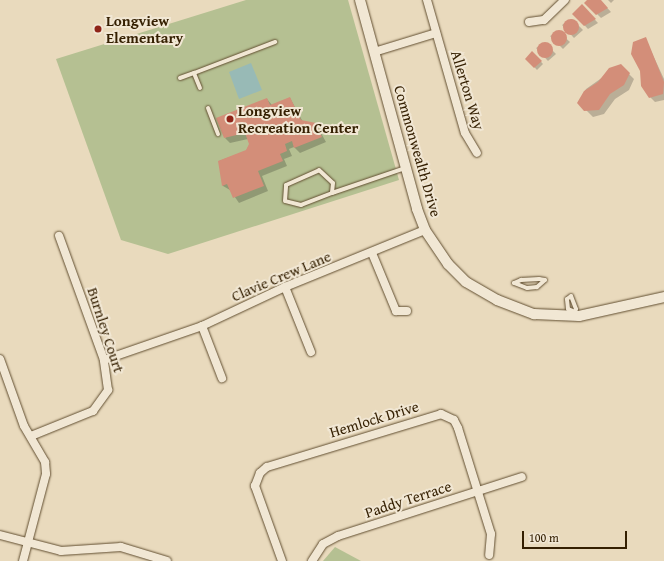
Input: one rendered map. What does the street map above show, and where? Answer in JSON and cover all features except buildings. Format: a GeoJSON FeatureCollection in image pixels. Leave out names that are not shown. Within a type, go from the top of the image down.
{"type":"FeatureCollection","features":[{"type":"Feature","properties":{"kind":"street","name":"Commonwealth Drive"},"geometry":{"type":"LineString","coordinates":[[360,0],[406,168],[425,230],[448,264],[478,289],[534,314],[573,314],[664,297]]}},
{"type":"Feature","properties":{"kind":"street","name":"Allerton Way"},"geometry":{"type":"LineString","coordinates":[[427,0],[465,132],[477,153]]}},
{"type":"Feature","properties":{"kind":"street"},"geometry":{"type":"LineString","coordinates":[[529,22],[544,20],[565,0]]}},
{"type":"Feature","properties":{"kind":"street"},"geometry":{"type":"LineString","coordinates":[[374,52],[436,34]]}},
{"type":"Feature","properties":{"kind":"street","name":"Clavie Crew Lane"},"geometry":{"type":"LineString","coordinates":[[104,360],[202,326],[285,287],[372,253],[425,230]]}},
{"type":"Feature","properties":{"kind":"street","name":"Burnley Court"},"geometry":{"type":"LineString","coordinates":[[31,436],[100,405],[109,381],[104,360],[59,236]]}},
{"type":"Feature","properties":{"kind":"street"},"geometry":{"type":"LineString","coordinates":[[372,253],[396,311],[407,311]]}},
{"type":"Feature","properties":{"kind":"street"},"geometry":{"type":"LineString","coordinates":[[285,287],[311,352]]}},
{"type":"Feature","properties":{"kind":"street"},"geometry":{"type":"LineString","coordinates":[[202,326],[222,378]]}},
{"type":"Feature","properties":{"kind":"street"},"geometry":{"type":"LineString","coordinates":[[0,359],[31,436],[45,462],[46,474],[23,561]]}},
{"type":"Feature","properties":{"kind":"street","name":"Hemlock Drive"},"geometry":{"type":"LineString","coordinates":[[282,561],[255,486],[255,480],[267,467],[441,414],[454,420],[458,428],[492,534],[489,555]]}},
{"type":"Feature","properties":{"kind":"street","name":"Paddy Terrace"},"geometry":{"type":"LineString","coordinates":[[312,561],[323,544],[338,536],[522,477]]}},
{"type":"Feature","properties":{"kind":"street"},"geometry":{"type":"LineString","coordinates":[[0,535],[28,544],[61,551],[121,546],[167,561]]}},
{"type":"Feature","properties":{"kind":"lane"},"geometry":{"type":"LineString","coordinates":[[180,78],[275,42]]}},
{"type":"Feature","properties":{"kind":"lane"},"geometry":{"type":"LineString","coordinates":[[194,73],[200,88]]}},
{"type":"Feature","properties":{"kind":"lane"},"geometry":{"type":"LineString","coordinates":[[208,108],[218,134]]}},
{"type":"Feature","properties":{"kind":"lane"},"geometry":{"type":"LineString","coordinates":[[332,193],[333,183],[319,170],[289,183],[284,195],[289,203],[301,205],[406,168]]}},
{"type":"Feature","properties":{"kind":"lane"},"geometry":{"type":"LineString","coordinates":[[522,280],[545,280],[537,287],[527,288],[514,283],[522,280]]}},
{"type":"Feature","properties":{"kind":"green space","name":"Longview Recreation Center"},"geometry":{"type":"Polygon","coordinates":[[[246,0],[348,0],[399,180],[168,254],[121,240],[56,59],[246,0]]]}},
{"type":"Feature","properties":{"kind":"green space"},"geometry":{"type":"Polygon","coordinates":[[[335,547],[361,561],[323,561],[335,547]]]}},
{"type":"Feature","properties":{"kind":"water"},"geometry":{"type":"Polygon","coordinates":[[[251,63],[262,90],[239,99],[229,72],[251,63]]]}},
{"type":"Feature","properties":{"kind":"place","name":"Longview Elementary"},"geometry":{"type":"Point","coordinates":[98,29]}},
{"type":"Feature","properties":{"kind":"place","name":"Longview Recreation Center"},"geometry":{"type":"Point","coordinates":[230,119]}}]}
